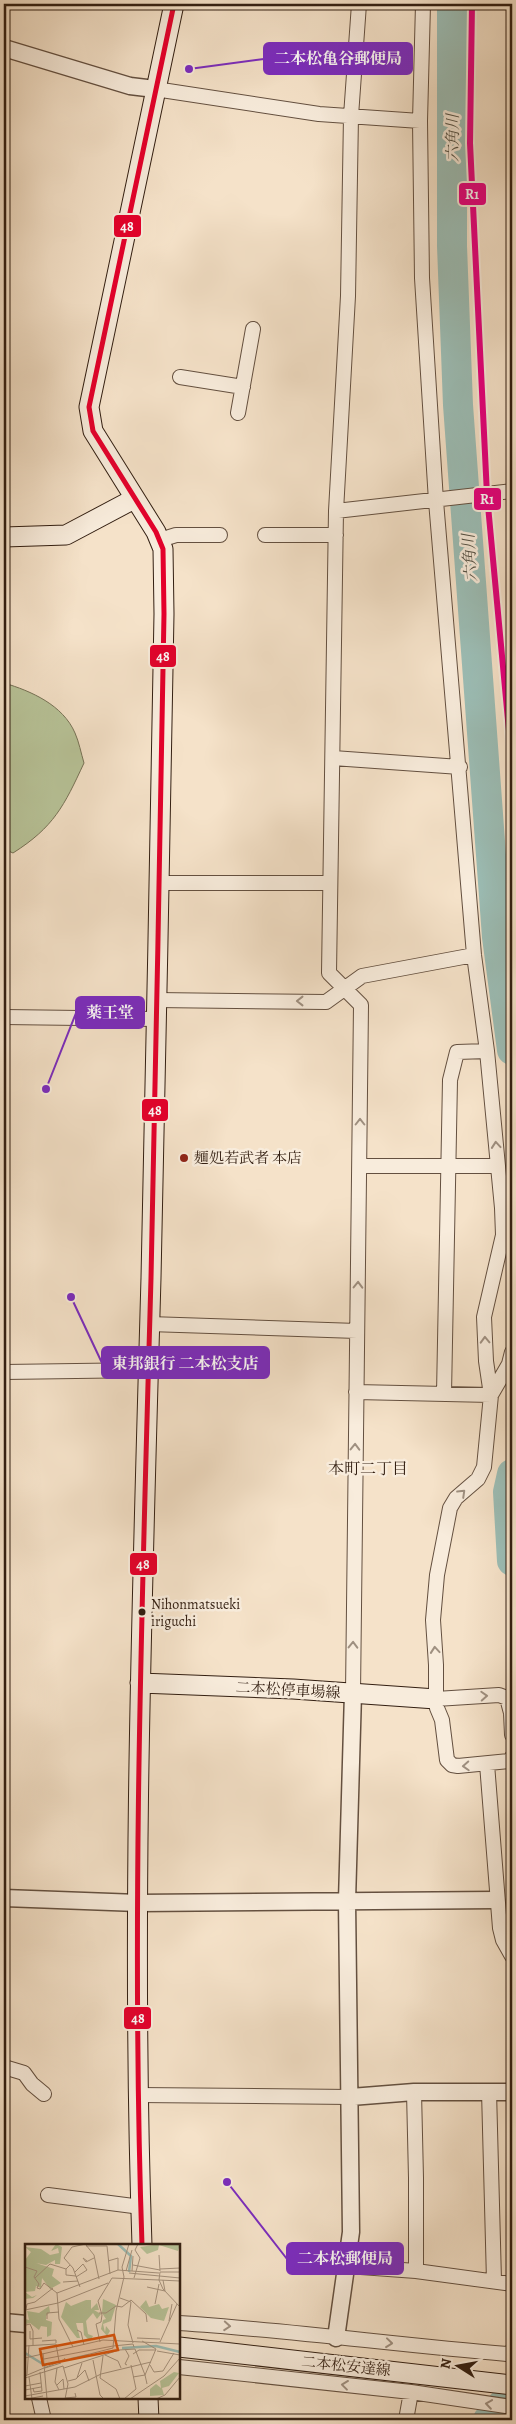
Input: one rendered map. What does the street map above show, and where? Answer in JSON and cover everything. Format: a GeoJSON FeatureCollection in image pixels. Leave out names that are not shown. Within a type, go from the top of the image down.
{"type":"FeatureCollection","features":[{"type":"Feature","properties":{"kind":"main road"},"geometry":{"type":"LineString","coordinates":[[142,2244],[137,2094],[140,1683],[156,1010],[164,614],[163,549],[160,540],[94,431],[90,419],[90,398],[174,4]]}},
{"type":"Feature","properties":{"kind":"main road"},"geometry":{"type":"LineString","coordinates":[[4,537],[66,536],[134,499]]}},
{"type":"Feature","properties":{"kind":"main road","name":"二本松停車場線"},"geometry":{"type":"LineString","coordinates":[[140,1683],[436,1699]]}},
{"type":"Feature","properties":{"kind":"main road","name":"二本松安達線"},"geometry":{"type":"LineString","coordinates":[[180,2347],[512,2385]]}},
{"type":"Feature","properties":{"kind":"main road"},"geometry":{"type":"LineString","coordinates":[[148,2399],[149,2420]]}},
{"type":"Feature","properties":{"kind":"street"},"geometry":{"type":"LineString","coordinates":[[336,2338],[351,2232],[351,2097],[347,1901],[353,1694],[361,1005],[329,973],[334,758],[336,511],[348,296],[351,116],[359,4]]}},
{"type":"Feature","properties":{"kind":"street"},"geometry":{"type":"LineString","coordinates":[[423,4],[420,121],[422,278],[436,501],[460,766],[474,955],[487,1050],[498,1166],[502,1235],[484,1317],[486,1361],[491,1395],[482,1473],[456,1498],[450,1508],[446,1525],[433,1620],[436,1699],[442,1720],[447,1760],[458,1766],[509,1761],[512,1757]]}},
{"type":"Feature","properties":{"kind":"street"},"geometry":{"type":"LineString","coordinates":[[4,48],[130,86],[319,114],[420,121]]}},
{"type":"Feature","properties":{"kind":"street"},"geometry":{"type":"LineString","coordinates":[[238,413],[253,329]]}},
{"type":"Feature","properties":{"kind":"street"},"geometry":{"type":"LineString","coordinates":[[180,378],[243,387]]}},
{"type":"Feature","properties":{"kind":"street"},"geometry":{"type":"LineString","coordinates":[[336,511],[512,491]]}},
{"type":"Feature","properties":{"kind":"street"},"geometry":{"type":"LineString","coordinates":[[160,540],[176,535],[220,535]]}},
{"type":"Feature","properties":{"kind":"street"},"geometry":{"type":"LineString","coordinates":[[265,535],[336,535]]}},
{"type":"Feature","properties":{"kind":"street"},"geometry":{"type":"LineString","coordinates":[[334,758],[460,766]]}},
{"type":"Feature","properties":{"kind":"street"},"geometry":{"type":"LineString","coordinates":[[158,883],[330,883]]}},
{"type":"Feature","properties":{"kind":"street"},"geometry":{"type":"LineString","coordinates":[[4,1017],[326,1002],[362,976],[474,955]]}},
{"type":"Feature","properties":{"kind":"street"},"geometry":{"type":"LineString","coordinates":[[444,1394],[450,1080],[457,1052],[487,1050]]}},
{"type":"Feature","properties":{"kind":"street"},"geometry":{"type":"LineString","coordinates":[[360,1166],[498,1166]]}},
{"type":"Feature","properties":{"kind":"street"},"geometry":{"type":"LineString","coordinates":[[149,1324],[357,1331]]}},
{"type":"Feature","properties":{"kind":"street"},"geometry":{"type":"LineString","coordinates":[[491,1395],[509,1364],[512,1352]]}},
{"type":"Feature","properties":{"kind":"street"},"geometry":{"type":"LineString","coordinates":[[4,1372],[148,1370]]}},
{"type":"Feature","properties":{"kind":"street"},"geometry":{"type":"LineString","coordinates":[[356,1392],[491,1395]]}},
{"type":"Feature","properties":{"kind":"street"},"geometry":{"type":"LineString","coordinates":[[436,1699],[499,1695],[507,1698],[511,1713],[512,1735]]}},
{"type":"Feature","properties":{"kind":"street"},"geometry":{"type":"LineString","coordinates":[[487,1764],[496,1900],[503,1940],[512,1956]]}},
{"type":"Feature","properties":{"kind":"street"},"geometry":{"type":"LineString","coordinates":[[4,1898],[138,1903],[496,1900]]}},
{"type":"Feature","properties":{"kind":"street"},"geometry":{"type":"LineString","coordinates":[[4,2067],[24,2072],[32,2084],[44,2094]]}},
{"type":"Feature","properties":{"kind":"street"},"geometry":{"type":"LineString","coordinates":[[489,2091],[494,2281]]}},
{"type":"Feature","properties":{"kind":"street"},"geometry":{"type":"LineString","coordinates":[[414,2092],[416,2271]]}},
{"type":"Feature","properties":{"kind":"street"},"geometry":{"type":"LineString","coordinates":[[137,2094],[351,2097],[414,2092],[512,2092]]}},
{"type":"Feature","properties":{"kind":"street"},"geometry":{"type":"LineString","coordinates":[[48,2195],[141,2207]]}},
{"type":"Feature","properties":{"kind":"street"},"geometry":{"type":"LineString","coordinates":[[347,2266],[416,2271],[512,2284]]}},
{"type":"Feature","properties":{"kind":"street"},"geometry":{"type":"LineString","coordinates":[[4,2322],[25,2324]]}},
{"type":"Feature","properties":{"kind":"street"},"geometry":{"type":"LineString","coordinates":[[180,2323],[246,2327],[336,2338],[507,2354],[512,2351]]}},
{"type":"Feature","properties":{"kind":"street"},"geometry":{"type":"LineString","coordinates":[[180,2367],[411,2392],[512,2407]]}},
{"type":"Feature","properties":{"kind":"street"},"geometry":{"type":"LineString","coordinates":[[406,2420],[411,2392]]}},
{"type":"Feature","properties":{"kind":"street"},"geometry":{"type":"LineString","coordinates":[[39,2399],[44,2420]]}},
{"type":"Feature","properties":{"kind":"green space"},"geometry":{"type":"Polygon","coordinates":[[[4,683],[25,690],[45,700],[63,714],[75,733],[84,763],[64,804],[39,834],[13,853],[4,849],[4,683]]]}},
{"type":"Feature","properties":{"kind":"waterway","name":"六角川"},"geometry":{"type":"LineString","coordinates":[[452,4],[452,246],[458,405],[497,937],[512,1050]]}},
{"type":"Feature","properties":{"kind":"waterway","name":"六角川"},"geometry":{"type":"LineString","coordinates":[[512,1474],[508,1492],[512,1561]]}},
{"type":"Feature","properties":{"kind":"waterway","name":"六角川"},"geometry":{"type":"LineString","coordinates":[[488,2420],[512,2394]]}},
{"type":"Feature","properties":{"kind":"transit line","name":"48"},"geometry":{"type":"LineString","coordinates":[[142,2244],[137,2003],[139,1762],[155,1112],[164,614],[163,549],[156,532],[93,431],[89,407],[174,4]]}},
{"type":"Feature","properties":{"kind":"transit line","name":"R1"},"geometry":{"type":"LineString","coordinates":[[472,4],[470,143],[487,495],[512,763]]}},
{"type":"Feature","properties":{"kind":"place","name":"二本松亀谷郵便局"},"geometry":{"type":"Point","coordinates":[189,69]}},
{"type":"Feature","properties":{"kind":"place","name":"薬王堂"},"geometry":{"type":"Point","coordinates":[46,1089]}},
{"type":"Feature","properties":{"kind":"place","name":"麺処若武者 本店"},"geometry":{"type":"Point","coordinates":[184,1158]}},
{"type":"Feature","properties":{"kind":"place","name":"東邦銀行 二本松支店"},"geometry":{"type":"Point","coordinates":[71,1297]}},
{"type":"Feature","properties":{"kind":"place","name":"Nihonmatsueki iriguchi"},"geometry":{"type":"Point","coordinates":[142,1612]}},
{"type":"Feature","properties":{"kind":"place","name":"二本松郵便局"},"geometry":{"type":"Point","coordinates":[227,2182]}},
{"type":"Feature","properties":{"kind":"district","name":"本町二丁目"},"geometry":{"type":"Point","coordinates":[368,1468]}}]}
